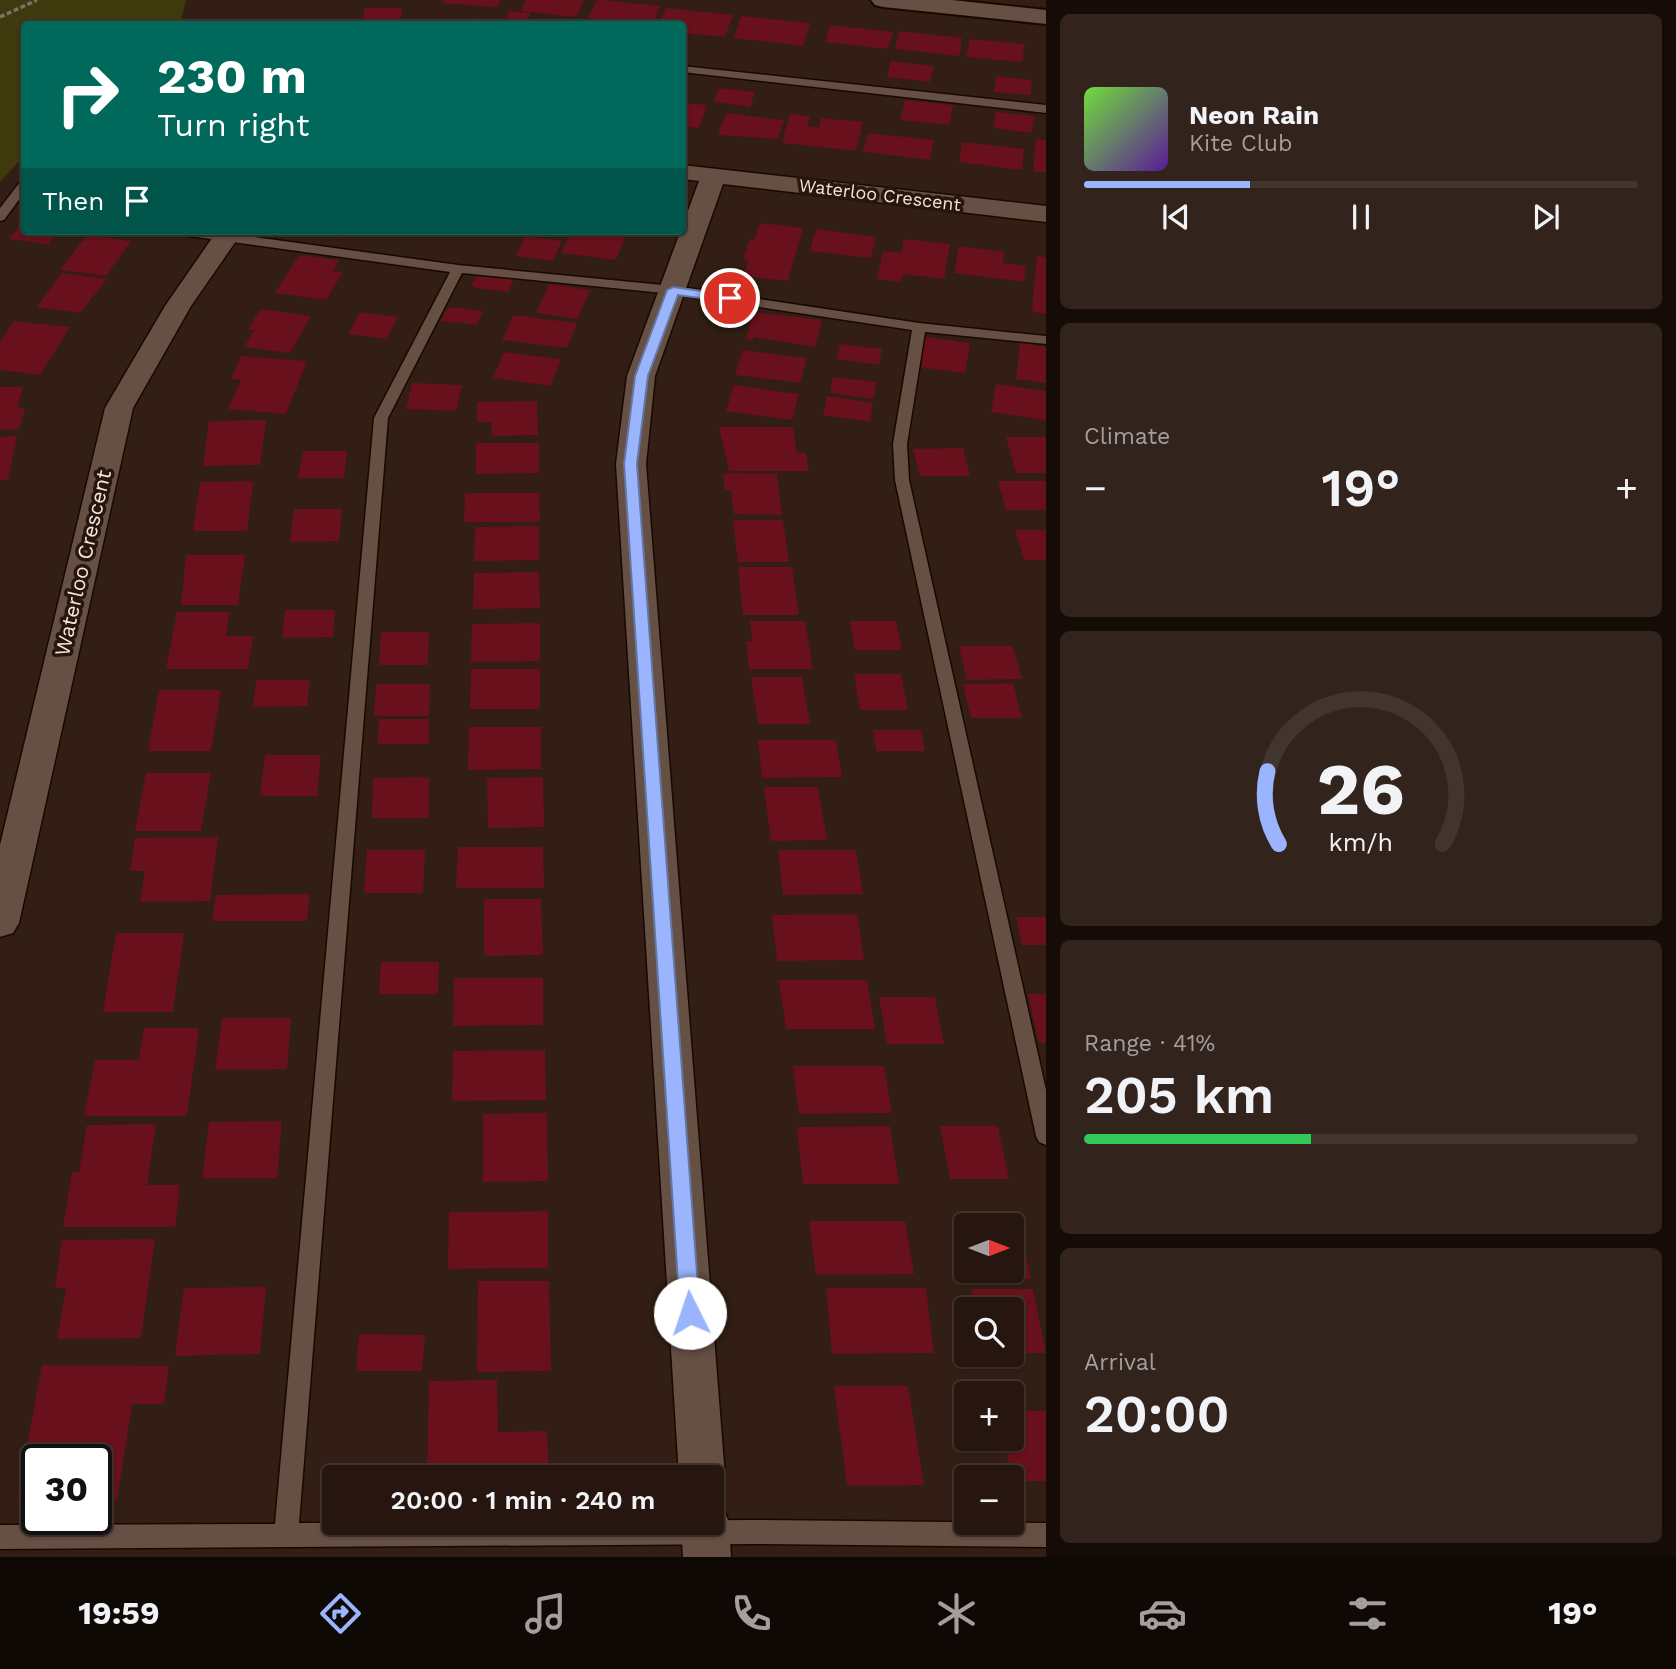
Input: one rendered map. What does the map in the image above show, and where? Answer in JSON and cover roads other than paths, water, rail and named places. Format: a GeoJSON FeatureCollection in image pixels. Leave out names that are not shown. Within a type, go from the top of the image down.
{"type":"FeatureCollection","features":[{"type":"Feature","properties":{"kind":"main road"},"geometry":{"type":"LineString","coordinates":[[883,0],[1046,17]]}},
{"type":"Feature","properties":{"kind":"street","name":"Waterloo Crescent"},"geometry":{"type":"LineString","coordinates":[[686,230],[698,174],[1046,214]]}},
{"type":"Feature","properties":{"kind":"street","name":"Waterloo Crescent"},"geometry":{"type":"LineString","coordinates":[[0,923],[119,408],[178,306],[227,235]]}},
{"type":"Feature","properties":{"kind":"street","name":"Waterloo Crescent"},"geometry":{"type":"LineString","coordinates":[[685,235],[673,290],[641,376],[631,464],[701,1465]]}},
{"type":"Feature","properties":{"kind":"lane"},"geometry":{"type":"LineString","coordinates":[[686,69],[1046,109]]}},
{"type":"Feature","properties":{"kind":"lane"},"geometry":{"type":"LineString","coordinates":[[3,213],[21,189]]}},
{"type":"Feature","properties":{"kind":"lane"},"geometry":{"type":"LineString","coordinates":[[3,213],[21,212]]}},
{"type":"Feature","properties":{"kind":"lane"},"geometry":{"type":"LineString","coordinates":[[235,235],[458,269],[673,290],[919,327],[1046,340]]}},
{"type":"Feature","properties":{"kind":"lane"},"geometry":{"type":"LineString","coordinates":[[286,1534],[380,418],[458,269]]}},
{"type":"Feature","properties":{"kind":"lane"},"geometry":{"type":"LineString","coordinates":[[919,327],[900,444],[902,480],[1046,1136]]}},
{"type":"Feature","properties":{"kind":"lane"},"geometry":{"type":"LineString","coordinates":[[0,1537],[286,1534],[706,1538],[1046,1535]]}}]}
